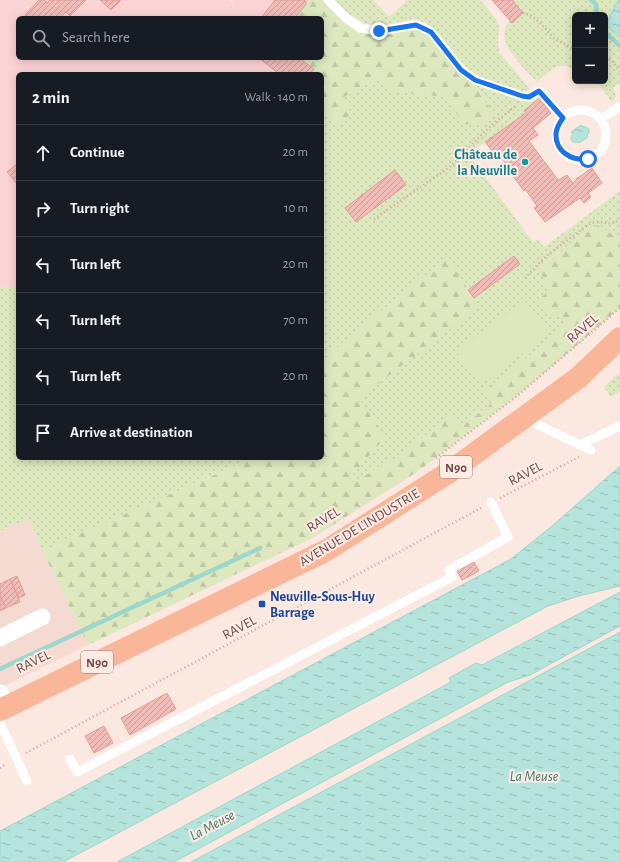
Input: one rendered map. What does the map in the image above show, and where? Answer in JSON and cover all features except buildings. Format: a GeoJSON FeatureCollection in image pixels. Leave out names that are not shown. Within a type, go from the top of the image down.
{"type":"FeatureCollection","features":[{"type":"Feature","properties":{"kind":"main road","name":"AVENUE DE L'INDUSTRIE"},"geometry":{"type":"LineString","coordinates":[[2,708],[327,550],[448,473],[578,378],[620,338]]}},
{"type":"Feature","properties":{"kind":"street"},"geometry":{"type":"LineString","coordinates":[[0,638],[42,617]]}},
{"type":"Feature","properties":{"kind":"lane"},"geometry":{"type":"LineString","coordinates":[[328,0],[346,18],[360,28],[379,31],[416,25],[424,28],[431,32],[461,70],[475,80],[522,96],[529,97],[539,91],[563,118]]}},
{"type":"Feature","properties":{"kind":"lane"},"geometry":{"type":"LineString","coordinates":[[601,119],[620,106]]}},
{"type":"Feature","properties":{"kind":"lane"},"geometry":{"type":"LineString","coordinates":[[575,110],[589,111],[596,114],[605,126],[607,134],[602,150],[588,159],[580,160],[572,158],[566,154],[560,148],[557,141],[556,132],[558,125],[563,118],[575,110]]}},
{"type":"Feature","properties":{"kind":"lane"},"geometry":{"type":"LineString","coordinates":[[524,418],[591,450]]}},
{"type":"Feature","properties":{"kind":"lane"},"geometry":{"type":"LineString","coordinates":[[580,445],[620,426]]}},
{"type":"Feature","properties":{"kind":"lane"},"geometry":{"type":"LineString","coordinates":[[70,759],[77,772],[452,577],[449,570],[508,537],[491,502]]}},
{"type":"Feature","properties":{"kind":"lane"},"geometry":{"type":"LineString","coordinates":[[2,708],[16,758],[27,781]]}},
{"type":"Feature","properties":{"kind":"path"},"geometry":{"type":"LineString","coordinates":[[523,13],[532,16],[542,24],[554,38],[572,48]]}},
{"type":"Feature","properties":{"kind":"path"},"geometry":{"type":"LineString","coordinates":[[608,59],[611,60],[620,71]]}},
{"type":"Feature","properties":{"kind":"path"},"geometry":{"type":"LineString","coordinates":[[374,218],[450,166],[499,119],[529,97]]}},
{"type":"Feature","properties":{"kind":"path"},"geometry":{"type":"LineString","coordinates":[[525,278],[545,257],[589,224],[597,222],[608,224],[620,219]]}},
{"type":"Feature","properties":{"kind":"path","name":"RAVEL"},"geometry":{"type":"LineString","coordinates":[[430,462],[517,396],[620,308]]}},
{"type":"Feature","properties":{"kind":"path","name":"RAVEL"},"geometry":{"type":"LineString","coordinates":[[0,768],[491,502],[574,459]]}},
{"type":"Feature","properties":{"kind":"shaded area"},"geometry":{"type":"Polygon","coordinates":[[[0,0],[228,0],[231,2],[234,0],[310,0],[297,16],[16,16],[16,60],[302,60],[314,69],[312,72],[16,72],[16,288],[0,287],[0,0]]]}},
{"type":"Feature","properties":{"kind":"shaded area"},"geometry":{"type":"Polygon","coordinates":[[[29,518],[42,550],[88,645],[0,688],[0,531],[29,518]]]}},
{"type":"Feature","properties":{"kind":"green space"},"geometry":{"type":"Polygon","coordinates":[[[310,0],[322,0],[341,18],[369,34],[386,35],[418,29],[429,35],[458,72],[475,83],[478,91],[495,115],[481,126],[464,124],[445,97],[390,90],[378,77],[344,97],[351,113],[340,125],[324,112],[324,90],[326,87],[324,85],[324,72],[311,72],[313,69],[302,60],[324,60],[324,16],[297,16],[310,0]]]}},
{"type":"Feature","properties":{"kind":"green space"},"geometry":{"type":"Polygon","coordinates":[[[334,0],[374,0],[389,17],[408,0],[480,0],[497,20],[499,27],[499,52],[530,89],[526,92],[515,92],[472,73],[461,63],[434,29],[425,23],[413,19],[380,26],[366,24],[349,14],[334,0]]]}},
{"type":"Feature","properties":{"kind":"green space"},"geometry":{"type":"Polygon","coordinates":[[[512,0],[618,0],[608,21],[608,12],[572,12],[572,69],[569,67],[559,66],[554,68],[537,82],[520,64],[505,41],[504,33],[506,25],[510,21],[512,23],[523,13],[512,0]]]}},
{"type":"Feature","properties":{"kind":"green space"},"geometry":{"type":"Polygon","coordinates":[[[608,27],[620,38],[620,83],[613,88],[616,95],[612,102],[598,84],[608,84],[608,27]]]}},
{"type":"Feature","properties":{"kind":"green space"},"geometry":{"type":"Polygon","coordinates":[[[378,77],[390,90],[405,93],[445,97],[478,91],[475,83],[525,102],[532,102],[537,99],[538,100],[526,113],[468,154],[533,242],[538,239],[544,247],[620,191],[620,239],[597,225],[548,260],[540,269],[569,319],[553,338],[484,391],[492,403],[460,428],[450,417],[399,456],[340,490],[359,398],[479,307],[447,258],[324,357],[324,112],[340,125],[344,97],[378,77]]]}},
{"type":"Feature","properties":{"kind":"green space"},"geometry":{"type":"Polygon","coordinates":[[[597,225],[620,239],[620,308],[517,396],[417,472],[314,537],[88,645],[42,550],[248,460],[324,460],[324,357],[447,258],[480,307],[359,398],[385,437],[341,489],[399,456],[450,417],[460,428],[492,403],[484,391],[553,338],[569,319],[546,316],[540,298],[548,292],[540,269],[548,260],[597,225]]]}},
{"type":"Feature","properties":{"kind":"green space"},"geometry":{"type":"Polygon","coordinates":[[[0,287],[16,288],[16,460],[248,460],[42,550],[29,518],[0,531],[0,287]]]}},
{"type":"Feature","properties":{"kind":"green space"},"geometry":{"type":"Polygon","coordinates":[[[524,300],[549,334],[481,385],[456,351],[524,300]]]}},
{"type":"Feature","properties":{"kind":"green space"},"geometry":{"type":"Polygon","coordinates":[[[620,372],[620,392],[611,397],[604,387],[620,372]]]}},
{"type":"Feature","properties":{"kind":"water"},"geometry":{"type":"Polygon","coordinates":[[[618,0],[620,0],[620,38],[608,27],[608,21],[618,0]]]}},
{"type":"Feature","properties":{"kind":"water"},"geometry":{"type":"Polygon","coordinates":[[[581,125],[589,129],[589,133],[587,135],[588,137],[579,143],[573,142],[571,138],[573,134],[571,132],[581,125]]]}},
{"type":"Feature","properties":{"kind":"water","name":"La Meuse"},"geometry":{"type":"Polygon","coordinates":[[[620,466],[620,586],[579,596],[548,606],[63,862],[0,862],[0,831],[511,559],[552,526],[620,466]]]}},
{"type":"Feature","properties":{"kind":"water","name":"La Meuse"},"geometry":{"type":"Polygon","coordinates":[[[620,592],[620,626],[530,675],[508,682],[174,862],[117,862],[451,682],[449,678],[476,663],[482,665],[620,592]]]}},
{"type":"Feature","properties":{"kind":"water","name":"La Meuse"},"geometry":{"type":"Polygon","coordinates":[[[620,632],[620,862],[191,862],[620,632]]]}},
{"type":"Feature","properties":{"kind":"waterway"},"geometry":{"type":"LineString","coordinates":[[591,0],[596,4],[597,12]]}},
{"type":"Feature","properties":{"kind":"waterway"},"geometry":{"type":"LineString","coordinates":[[608,35],[620,46]]}},
{"type":"Feature","properties":{"kind":"waterway"},"geometry":{"type":"LineString","coordinates":[[0,669],[260,548]]}},
{"type":"Feature","properties":{"kind":"place","name":"Château de la Neuville"},"geometry":{"type":"Point","coordinates":[525,162]}},
{"type":"Feature","properties":{"kind":"place","name":"Neuville-Sous-Huy Barrage"},"geometry":{"type":"Point","coordinates":[262,604]}},
{"type":"Feature","properties":{"kind":"route"},"geometry":{"type":"LineString","coordinates":[[379,31],[416,25],[431,32],[461,70],[475,80],[522,96],[529,97],[539,91],[563,118],[558,125],[556,132],[557,141],[560,148],[572,158],[580,160],[588,159]]}}]}
